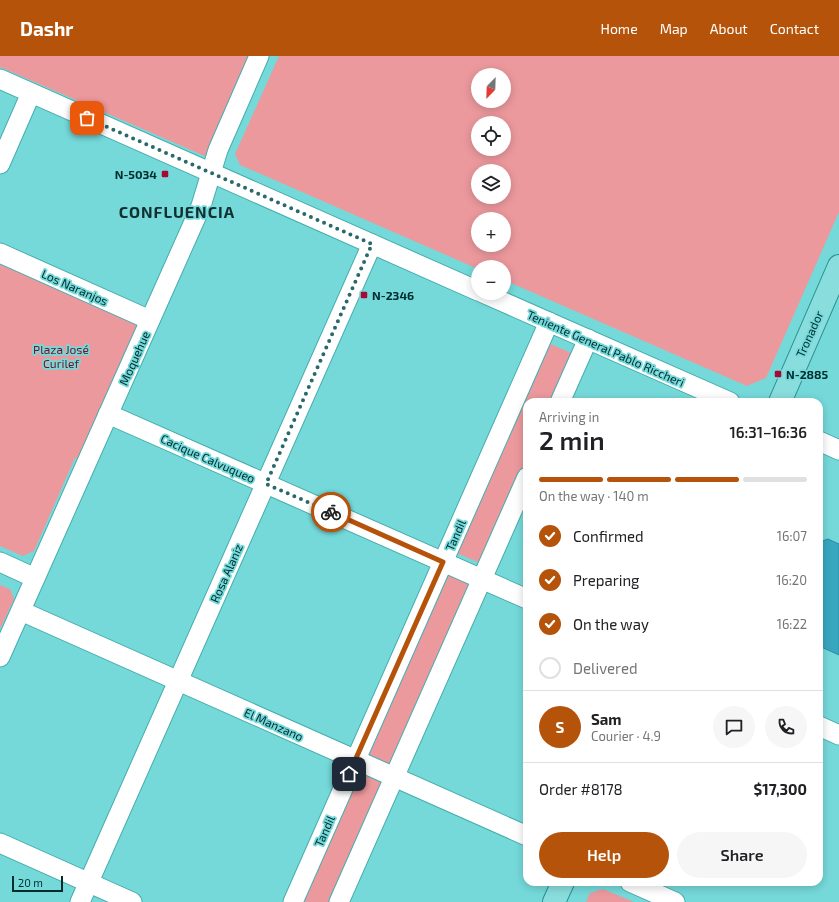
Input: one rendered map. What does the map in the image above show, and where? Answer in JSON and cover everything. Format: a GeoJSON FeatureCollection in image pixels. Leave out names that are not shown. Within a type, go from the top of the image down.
{"type":"FeatureCollection","features":[{"type":"Feature","properties":{"kind":"main road","name":"Tronador"},"geometry":{"type":"LineString","coordinates":[[782,398],[836,280]]}},
{"type":"Feature","properties":{"kind":"main road"},"geometry":{"type":"LineString","coordinates":[[554,902],[561,886]]}},
{"type":"Feature","properties":{"kind":"street","name":"Moquehue"},"geometry":{"type":"LineString","coordinates":[[0,657],[201,206],[223,139],[260,56]]}},
{"type":"Feature","properties":{"kind":"street"},"geometry":{"type":"LineString","coordinates":[[0,79],[211,174],[471,288]]}},
{"type":"Feature","properties":{"kind":"street"},"geometry":{"type":"LineString","coordinates":[[0,164],[32,93]]}},
{"type":"Feature","properties":{"kind":"street","name":"Rosa Alaniz"},"geometry":{"type":"LineString","coordinates":[[80,902],[372,244]]}},
{"type":"Feature","properties":{"kind":"street","name":"Los Naranjos"},"geometry":{"type":"LineString","coordinates":[[0,253],[150,320]]}},
{"type":"Feature","properties":{"kind":"street","name":"Teniente General Pablo Riccheri"},"geometry":{"type":"LineString","coordinates":[[499,300],[721,398]]}},
{"type":"Feature","properties":{"kind":"street","name":"Tandil"},"geometry":{"type":"LineString","coordinates":[[293,902],[549,322]]}},
{"type":"Feature","properties":{"kind":"street"},"geometry":{"type":"LineString","coordinates":[[562,398],[588,339]]}},
{"type":"Feature","properties":{"kind":"street","name":"Cacique Calvuqueo"},"geometry":{"type":"LineString","coordinates":[[108,414],[523,597]]}},
{"type":"Feature","properties":{"kind":"street"},"geometry":{"type":"LineString","coordinates":[[823,443],[839,450]]}},
{"type":"Feature","properties":{"kind":"street"},"geometry":{"type":"LineString","coordinates":[[339,902],[523,486]]}},
{"type":"Feature","properties":{"kind":"street"},"geometry":{"type":"LineString","coordinates":[[0,562],[35,578]]}},
{"type":"Feature","properties":{"kind":"street","name":"El Manzano"},"geometry":{"type":"LineString","coordinates":[[20,611],[523,834]]}},
{"type":"Feature","properties":{"kind":"street"},"geometry":{"type":"LineString","coordinates":[[823,728],[839,735]]}},
{"type":"Feature","properties":{"kind":"street"},"geometry":{"type":"LineString","coordinates":[[0,843],[132,902]]}},
{"type":"Feature","properties":{"kind":"street"},"geometry":{"type":"LineString","coordinates":[[639,886],[674,902]]}},
{"type":"Feature","properties":{"kind":"green space"},"geometry":{"type":"Polygon","coordinates":[[[0,56],[251,56],[207,157],[0,67],[0,56]]]}},
{"type":"Feature","properties":{"kind":"green space"},"geometry":{"type":"Polygon","coordinates":[[[279,56],[839,56],[839,212],[766,378],[747,386],[511,283],[511,260],[471,260],[471,266],[240,165],[235,154],[279,56]]]}},
{"type":"Feature","properties":{"kind":"green space","name":"Plaza José Curilef"},"geometry":{"type":"Polygon","coordinates":[[[0,261],[135,323],[137,326],[82,460],[75,458],[34,551],[23,556],[0,546],[0,261]]]}},
{"type":"Feature","properties":{"kind":"green space"},"geometry":{"type":"Polygon","coordinates":[[[548,343],[574,354],[554,398],[523,398],[548,343]]]}},
{"type":"Feature","properties":{"kind":"green space"},"geometry":{"type":"Polygon","coordinates":[[[523,399],[523,467],[480,563],[454,552],[523,399]]]}},
{"type":"Feature","properties":{"kind":"green space"},"geometry":{"type":"Polygon","coordinates":[[[446,572],[471,584],[390,766],[364,755],[446,572]]]}},
{"type":"Feature","properties":{"kind":"green space"},"geometry":{"type":"Polygon","coordinates":[[[0,585],[10,589],[14,599],[0,629],[0,585]]]}},
{"type":"Feature","properties":{"kind":"green space"},"geometry":{"type":"Polygon","coordinates":[[[358,772],[383,783],[330,902],[300,902],[358,772]]]}},
{"type":"Feature","properties":{"kind":"green space"},"geometry":{"type":"Polygon","coordinates":[[[603,889],[634,902],[586,902],[590,893],[603,889]]]}},
{"type":"Feature","properties":{"kind":"building"},"geometry":{"type":"Polygon","coordinates":[[[828,539],[839,544],[839,655],[823,648],[823,541],[828,539]]]}},
{"type":"Feature","properties":{"kind":"way so far"},"geometry":{"type":"LineString","coordinates":[[87,118],[372,244],[266,484],[331,512]]}},
{"type":"Feature","properties":{"kind":"place","name":"N-5034"},"geometry":{"type":"Point","coordinates":[165,174]}},
{"type":"Feature","properties":{"kind":"place","name":"N-2346"},"geometry":{"type":"Point","coordinates":[364,295]}},
{"type":"Feature","properties":{"kind":"place","name":"N-2885"},"geometry":{"type":"Point","coordinates":[778,374]}},
{"type":"Feature","properties":{"kind":"district","name":"CONFLUENCIA"},"geometry":{"type":"Point","coordinates":[177,211]}},
{"type":"Feature","properties":{"kind":"route"},"geometry":{"type":"LineString","coordinates":[[331,512],[443,562],[349,774]]}}]}
